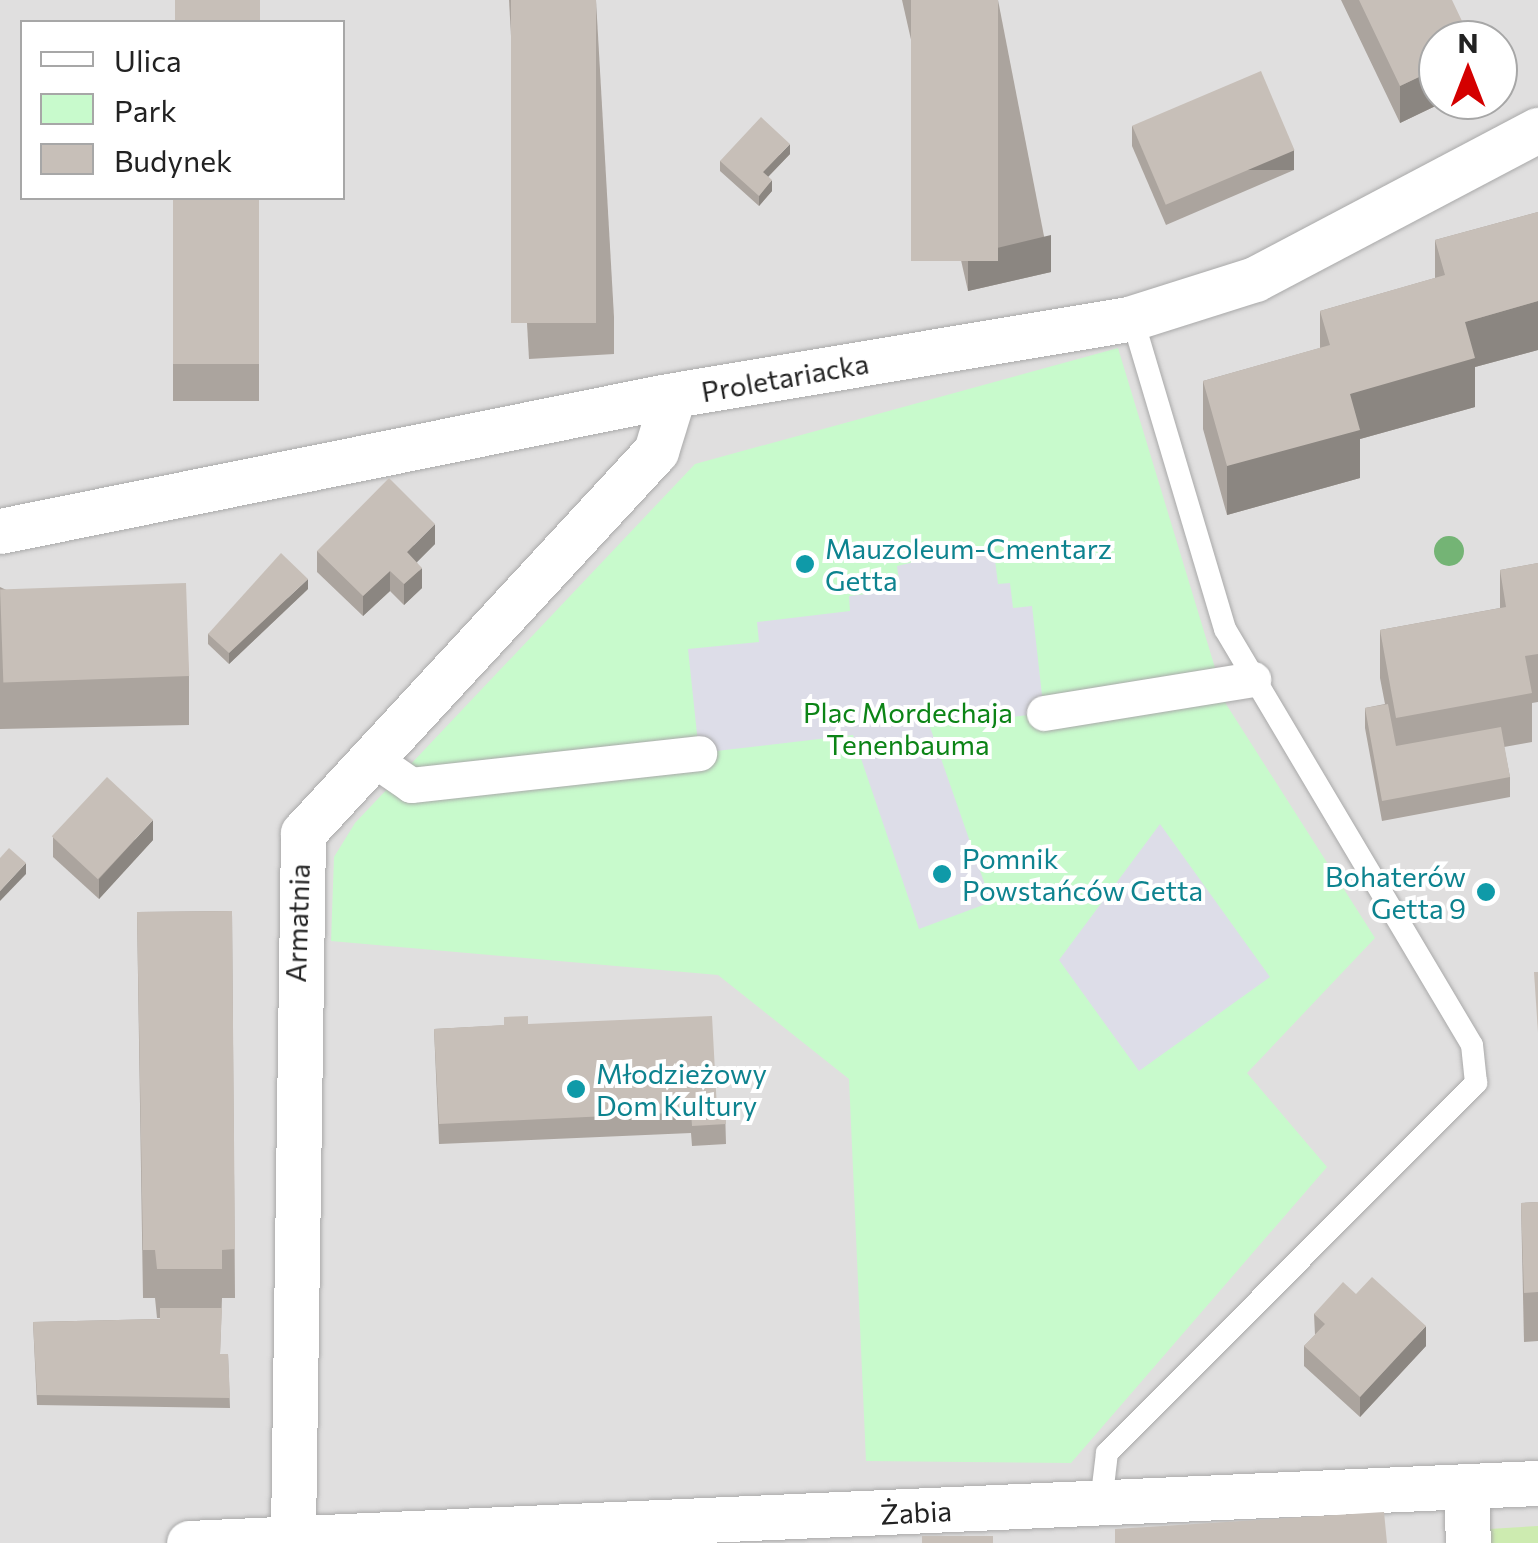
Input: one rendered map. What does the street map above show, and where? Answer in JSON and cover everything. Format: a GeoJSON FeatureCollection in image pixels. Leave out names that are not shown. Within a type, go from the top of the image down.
{"type":"FeatureCollection","features":[{"type":"Feature","properties":{"kind":"street","name":"Proletariacka"},"geometry":{"type":"LineString","coordinates":[[0,531],[673,396],[1132,318],[1255,279],[1538,130]]}},
{"type":"Feature","properties":{"kind":"street","name":"Armatnia"},"geometry":{"type":"LineString","coordinates":[[293,1533],[296,864],[316,808],[656,450],[673,396]]}},
{"type":"Feature","properties":{"kind":"street"},"geometry":{"type":"LineString","coordinates":[[1044,713],[1252,679]]}},
{"type":"Feature","properties":{"kind":"street"},"geometry":{"type":"LineString","coordinates":[[369,756],[412,785],[700,752]]}},
{"type":"Feature","properties":{"kind":"street","name":"Żabia"},"geometry":{"type":"LineString","coordinates":[[190,1543],[293,1533],[1042,1524],[1101,1503],[1538,1483]]}},
{"type":"Feature","properties":{"kind":"street"},"geometry":{"type":"LineString","coordinates":[[1466,1487],[1468,1543]]}},
{"type":"Feature","properties":{"kind":"lane"},"geometry":{"type":"LineString","coordinates":[[1101,1503],[1106,1453],[1476,1083],[1472,1046],[1225,629],[1132,318]]}},
{"type":"Feature","properties":{"kind":"shaded area"},"geometry":{"type":"Polygon","coordinates":[[[0,0],[1538,0],[1538,1543],[0,1543],[0,0]]]}},
{"type":"Feature","properties":{"kind":"shaded area"},"geometry":{"type":"Polygon","coordinates":[[[993,544],[998,584],[1010,583],[1013,608],[1032,606],[1044,713],[930,727],[991,902],[919,929],[853,735],[699,753],[688,649],[759,642],[757,622],[850,611],[849,596],[900,590],[897,566],[993,544]]]}},
{"type":"Feature","properties":{"kind":"shaded area"},"geometry":{"type":"Polygon","coordinates":[[[1160,824],[1270,977],[1139,1071],[1059,960],[1160,824]]]}},
{"type":"Feature","properties":{"kind":"green space","name":"Plac Mordechaja Tenenbauma"},"geometry":{"type":"Polygon","coordinates":[[[1118,348],[1226,704],[1375,938],[1247,1073],[1327,1167],[1071,1463],[866,1461],[849,1079],[718,975],[331,941],[334,857],[355,823],[695,464],[1118,348]]]}},
{"type":"Feature","properties":{"kind":"green space"},"geometry":{"type":"Polygon","coordinates":[[[1538,1526],[1538,1543],[1490,1543],[1489,1529],[1538,1526]]]}},
{"type":"Feature","properties":{"kind":"building"},"geometry":{"type":"Polygon","coordinates":[[[175,0],[260,0],[260,20],[175,20],[175,0]]]}},
{"type":"Feature","properties":{"kind":"building"},"geometry":{"type":"Polygon","coordinates":[[[511,0],[596,0],[596,323],[511,323],[511,0]]]}},
{"type":"Feature","properties":{"kind":"building"},"geometry":{"type":"Polygon","coordinates":[[[911,0],[998,0],[998,261],[911,261],[911,0]]]}},
{"type":"Feature","properties":{"kind":"building"},"geometry":{"type":"Polygon","coordinates":[[[1359,0],[1452,0],[1462,20],[1418,20],[1418,77],[1400,86],[1359,0]]]}},
{"type":"Feature","properties":{"kind":"building"},"geometry":{"type":"Polygon","coordinates":[[[1261,71],[1295,150],[1166,205],[1132,126],[1261,71]]]}},
{"type":"Feature","properties":{"kind":"building"},"geometry":{"type":"Polygon","coordinates":[[[761,117],[790,144],[763,172],[772,180],[759,196],[720,161],[761,117]]]}},
{"type":"Feature","properties":{"kind":"building"},"geometry":{"type":"Polygon","coordinates":[[[173,200],[259,200],[259,364],[173,364],[173,200]]]}},
{"type":"Feature","properties":{"kind":"building"},"geometry":{"type":"Polygon","coordinates":[[[1538,212],[1538,301],[1465,322],[1475,358],[1350,394],[1360,430],[1227,466],[1203,381],[1330,345],[1320,311],[1445,275],[1435,240],[1538,212]]]}},
{"type":"Feature","properties":{"kind":"building"},"geometry":{"type":"Polygon","coordinates":[[[389,478],[435,524],[407,552],[422,568],[404,584],[390,571],[363,596],[317,551],[389,478]]]}},
{"type":"Feature","properties":{"kind":"building"},"geometry":{"type":"Polygon","coordinates":[[[281,553],[308,579],[229,653],[208,634],[281,553]]]}},
{"type":"Feature","properties":{"kind":"building"},"geometry":{"type":"Polygon","coordinates":[[[1538,563],[1538,654],[1525,656],[1532,693],[1396,718],[1380,630],[1506,607],[1500,570],[1538,563]]]}},
{"type":"Feature","properties":{"kind":"building"},"geometry":{"type":"Polygon","coordinates":[[[186,583],[189,676],[3,682],[0,589],[186,583]]]}},
{"type":"Feature","properties":{"kind":"building"},"geometry":{"type":"Polygon","coordinates":[[[1388,704],[1396,746],[1501,727],[1510,777],[1382,801],[1365,708],[1388,704]]]}},
{"type":"Feature","properties":{"kind":"building"},"geometry":{"type":"Polygon","coordinates":[[[107,777],[153,820],[98,879],[52,836],[107,777]]]}},
{"type":"Feature","properties":{"kind":"building"},"geometry":{"type":"Polygon","coordinates":[[[9,848],[26,863],[0,891],[0,858],[9,848]]]}},
{"type":"Feature","properties":{"kind":"building"},"geometry":{"type":"Polygon","coordinates":[[[232,911],[235,1249],[222,1250],[222,1269],[157,1269],[155,1250],[143,1250],[137,912],[232,911]]]}},
{"type":"Feature","properties":{"kind":"building"},"geometry":{"type":"Polygon","coordinates":[[[1534,972],[1538,972],[1538,1033],[1534,972]]]}},
{"type":"Feature","properties":{"kind":"building","name":"Młodzieżowy Dom Kultury"},"geometry":{"type":"Polygon","coordinates":[[[528,1016],[528,1024],[712,1016],[717,1109],[725,1108],[726,1124],[692,1126],[691,1112],[439,1124],[434,1029],[504,1025],[504,1017],[528,1016]]]}},
{"type":"Feature","properties":{"kind":"building"},"geometry":{"type":"Polygon","coordinates":[[[1538,1202],[1538,1292],[1524,1293],[1521,1203],[1538,1202]]]}},
{"type":"Feature","properties":{"kind":"building"},"geometry":{"type":"Polygon","coordinates":[[[1372,1277],[1426,1326],[1360,1397],[1304,1346],[1325,1324],[1314,1314],[1343,1282],[1356,1294],[1372,1277]]]}},
{"type":"Feature","properties":{"kind":"building"},"geometry":{"type":"Polygon","coordinates":[[[160,1308],[222,1308],[220,1354],[228,1354],[230,1398],[37,1395],[33,1322],[160,1319],[160,1308]]]}},
{"type":"Feature","properties":{"kind":"building"},"geometry":{"type":"Polygon","coordinates":[[[1384,1512],[1387,1543],[1115,1543],[1115,1529],[1384,1512]]]}},
{"type":"Feature","properties":{"kind":"building"},"geometry":{"type":"Polygon","coordinates":[[[922,1536],[993,1536],[993,1543],[922,1543],[922,1536]]]}},
{"type":"Feature","properties":{"kind":"place","name":"Mauzoleum-Cmentarz Getta"},"geometry":{"type":"Point","coordinates":[805,564]}},
{"type":"Feature","properties":{"kind":"place","name":"Pomnik Powstańców Getta"},"geometry":{"type":"Point","coordinates":[942,874]}},
{"type":"Feature","properties":{"kind":"place","name":"Bohaterów Getta 9"},"geometry":{"type":"Point","coordinates":[1486,892]}},
{"type":"Feature","properties":{"kind":"place","name":"Młodzieżowy Dom Kultury"},"geometry":{"type":"Point","coordinates":[576,1089]}}]}
